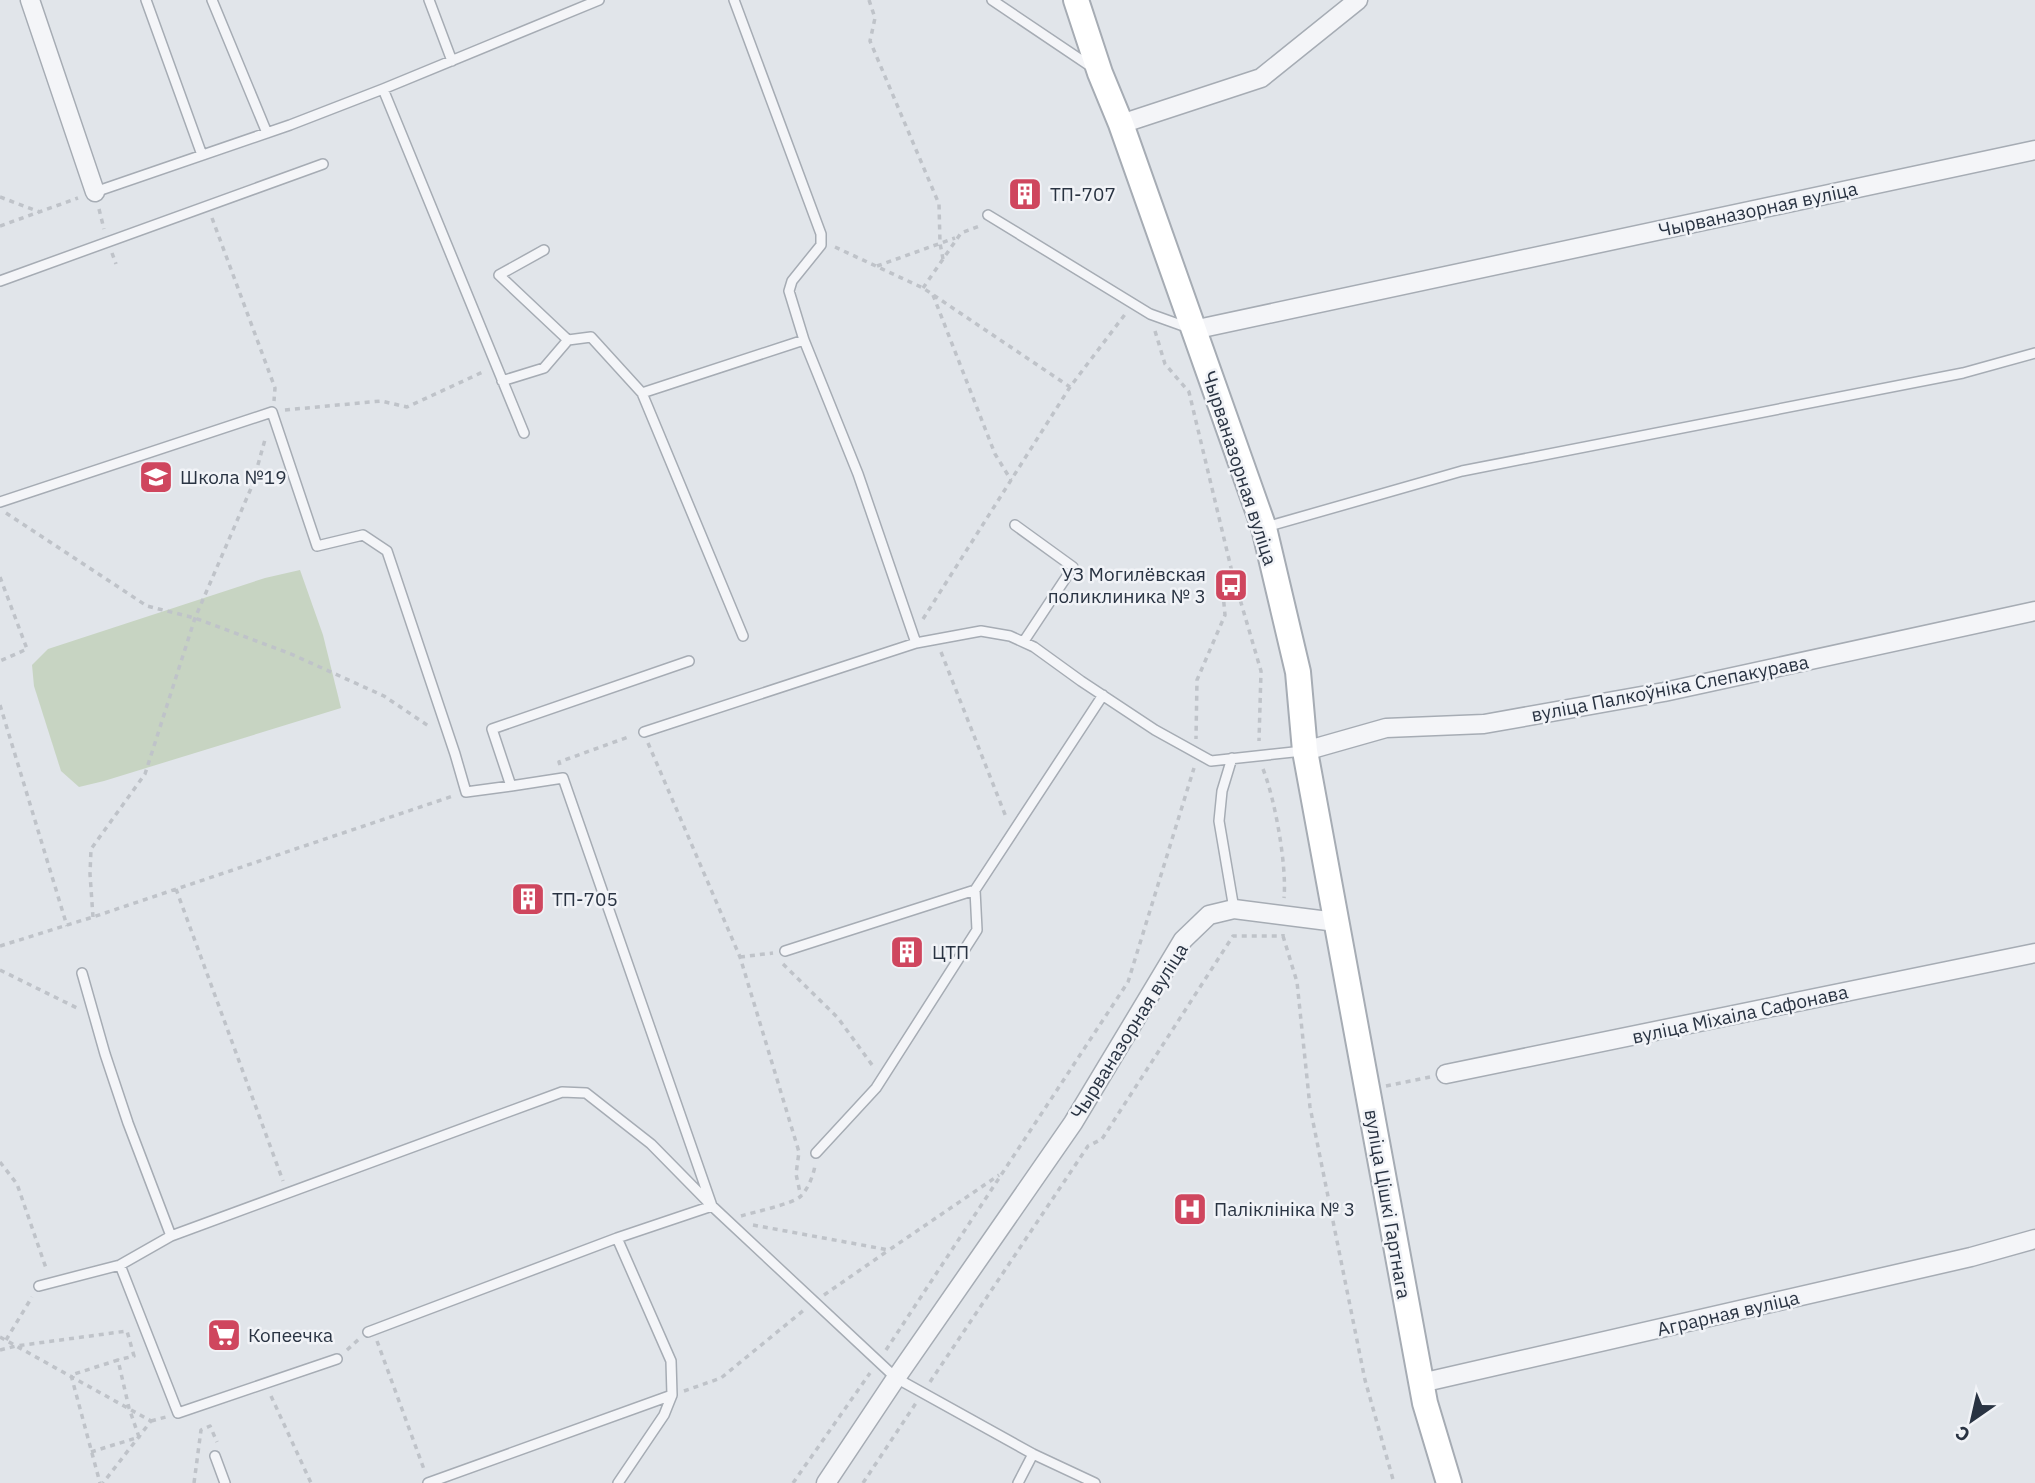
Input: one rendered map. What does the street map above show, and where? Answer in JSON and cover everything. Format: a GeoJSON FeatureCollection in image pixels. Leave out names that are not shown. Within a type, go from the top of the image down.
{"type":"FeatureCollection","features":[{"type":"Feature","properties":{"kind":"street"},"geometry":{"type":"LineString","coordinates":[[30,0],[95,192]]}},
{"type":"Feature","properties":{"kind":"street","name":"Чырваназорная вуліца"},"geometry":{"type":"LineString","coordinates":[[826,1483],[1073,1123],[1183,940],[1209,915],[1234,909],[1336,922],[1305,751],[1298,672],[1264,528],[1076,0]]}},
{"type":"Feature","properties":{"kind":"street"},"geometry":{"type":"LineString","coordinates":[[1121,124],[1261,78],[1358,0]]}},
{"type":"Feature","properties":{"kind":"street","name":"Чырваназорная вуліца"},"geometry":{"type":"LineString","coordinates":[[1193,330],[2035,150]]}},
{"type":"Feature","properties":{"kind":"street","name":"вуліца Палкоўніка Слепакурава"},"geometry":{"type":"LineString","coordinates":[[1305,751],[1386,728],[1484,724],[1664,692],[2035,611]]}},
{"type":"Feature","properties":{"kind":"street","name":"вуліца Цішкі Гартнага"},"geometry":{"type":"LineString","coordinates":[[1336,922],[1425,1403],[1450,1483]]}},
{"type":"Feature","properties":{"kind":"street","name":"вуліца Міхаіла Сафонава"},"geometry":{"type":"LineString","coordinates":[[1446,1074],[2035,953]]}},
{"type":"Feature","properties":{"kind":"street","name":"Аграрная вуліца"},"geometry":{"type":"LineString","coordinates":[[1421,1383],[1958,1260],[2035,1239]]}},
{"type":"Feature","properties":{"kind":"lane"},"geometry":{"type":"LineString","coordinates":[[145,0],[202,155]]}},
{"type":"Feature","properties":{"kind":"lane"},"geometry":{"type":"LineString","coordinates":[[212,0],[267,133]]}},
{"type":"Feature","properties":{"kind":"lane"},"geometry":{"type":"LineString","coordinates":[[429,0],[452,61]]}},
{"type":"Feature","properties":{"kind":"lane"},"geometry":{"type":"LineString","coordinates":[[95,192],[267,133],[383,89],[577,4],[599,0]]}},
{"type":"Feature","properties":{"kind":"lane"},"geometry":{"type":"LineString","coordinates":[[734,0],[821,234],[819,250],[789,287],[804,340],[859,474],[915,638]]}},
{"type":"Feature","properties":{"kind":"lane"},"geometry":{"type":"LineString","coordinates":[[992,0],[1100,73]]}},
{"type":"Feature","properties":{"kind":"lane"},"geometry":{"type":"LineString","coordinates":[[383,89],[524,433]]}},
{"type":"Feature","properties":{"kind":"lane"},"geometry":{"type":"LineString","coordinates":[[0,281],[323,164]]}},
{"type":"Feature","properties":{"kind":"lane"},"geometry":{"type":"LineString","coordinates":[[992,217],[1150,314],[1193,330]]}},
{"type":"Feature","properties":{"kind":"lane"},"geometry":{"type":"LineString","coordinates":[[544,250],[499,275],[568,340]]}},
{"type":"Feature","properties":{"kind":"lane"},"geometry":{"type":"LineString","coordinates":[[502,381],[544,368],[568,340],[591,337],[642,393],[743,636]]}},
{"type":"Feature","properties":{"kind":"lane"},"geometry":{"type":"LineString","coordinates":[[642,393],[804,340]]}},
{"type":"Feature","properties":{"kind":"lane"},"geometry":{"type":"LineString","coordinates":[[1264,528],[1462,471],[1962,373],[2035,353]]}},
{"type":"Feature","properties":{"kind":"lane"},"geometry":{"type":"LineString","coordinates":[[0,502],[272,411],[317,546],[363,534],[387,551],[466,792],[563,778],[712,1206]]}},
{"type":"Feature","properties":{"kind":"lane"},"geometry":{"type":"LineString","coordinates":[[1015,525],[1073,566],[1024,641]]}},
{"type":"Feature","properties":{"kind":"lane"},"geometry":{"type":"LineString","coordinates":[[644,732],[915,638],[936,639],[981,631],[1024,641],[1103,695],[1195,754],[1211,761],[1305,751]]}},
{"type":"Feature","properties":{"kind":"lane"},"geometry":{"type":"LineString","coordinates":[[510,786],[492,729],[689,662]]}},
{"type":"Feature","properties":{"kind":"lane"},"geometry":{"type":"LineString","coordinates":[[816,1153],[876,1088],[978,930],[975,890],[1103,695]]}},
{"type":"Feature","properties":{"kind":"lane"},"geometry":{"type":"LineString","coordinates":[[1232,758],[1222,791],[1219,821],[1234,909]]}},
{"type":"Feature","properties":{"kind":"lane"},"geometry":{"type":"LineString","coordinates":[[785,951],[975,890]]}},
{"type":"Feature","properties":{"kind":"lane"},"geometry":{"type":"LineString","coordinates":[[82,973],[128,1123],[171,1236]]}},
{"type":"Feature","properties":{"kind":"lane"},"geometry":{"type":"LineString","coordinates":[[39,1286],[120,1265],[171,1236],[562,1092],[586,1093],[650,1144],[726,1220],[896,1378],[1032,1454],[1095,1483]]}},
{"type":"Feature","properties":{"kind":"lane"},"geometry":{"type":"LineString","coordinates":[[370,1331],[617,1238],[712,1206]]}},
{"type":"Feature","properties":{"kind":"lane"},"geometry":{"type":"LineString","coordinates":[[617,1238],[671,1361],[672,1395],[664,1415],[618,1483]]}},
{"type":"Feature","properties":{"kind":"lane"},"geometry":{"type":"LineString","coordinates":[[120,1265],[178,1413],[337,1359]]}},
{"type":"Feature","properties":{"kind":"lane"},"geometry":{"type":"LineString","coordinates":[[428,1483],[672,1395]]}},
{"type":"Feature","properties":{"kind":"lane"},"geometry":{"type":"LineString","coordinates":[[1018,1483],[1032,1454]]}},
{"type":"Feature","properties":{"kind":"lane"},"geometry":{"type":"LineString","coordinates":[[215,1456],[225,1483]]}},
{"type":"Feature","properties":{"kind":"path"},"geometry":{"type":"LineString","coordinates":[[869,0],[876,18],[870,41],[939,204],[943,259]]}},
{"type":"Feature","properties":{"kind":"path"},"geometry":{"type":"LineString","coordinates":[[0,226],[95,192]]}},
{"type":"Feature","properties":{"kind":"path"},"geometry":{"type":"LineString","coordinates":[[0,197],[40,212]]}},
{"type":"Feature","properties":{"kind":"path"},"geometry":{"type":"LineString","coordinates":[[93,917],[90,874],[92,849],[145,774],[195,618],[252,486],[272,411],[275,388],[208,206]]}},
{"type":"Feature","properties":{"kind":"path"},"geometry":{"type":"LineString","coordinates":[[923,288],[961,233],[992,217]]}},
{"type":"Feature","properties":{"kind":"path"},"geometry":{"type":"LineString","coordinates":[[876,266],[957,238]]}},
{"type":"Feature","properties":{"kind":"path"},"geometry":{"type":"LineString","coordinates":[[822,241],[923,288],[1070,387]]}},
{"type":"Feature","properties":{"kind":"path"},"geometry":{"type":"LineString","coordinates":[[933,294],[995,454],[1011,480]]}},
{"type":"Feature","properties":{"kind":"path"},"geometry":{"type":"LineString","coordinates":[[915,638],[1070,387],[1133,303]]}},
{"type":"Feature","properties":{"kind":"path"},"geometry":{"type":"LineString","coordinates":[[793,1483],[878,1362],[1128,982],[1193,773],[1197,680],[1225,615],[1222,583],[1232,572],[1189,392],[1165,363],[1150,314]]}},
{"type":"Feature","properties":{"kind":"path"},"geometry":{"type":"LineString","coordinates":[[272,411],[381,401],[407,407],[496,367]]}},
{"type":"Feature","properties":{"kind":"path"},"geometry":{"type":"LineString","coordinates":[[0,509],[147,606],[195,618],[291,654],[384,696],[450,739]]}},
{"type":"Feature","properties":{"kind":"path"},"geometry":{"type":"LineString","coordinates":[[0,577],[27,649],[0,661]]}},
{"type":"Feature","properties":{"kind":"path"},"geometry":{"type":"LineString","coordinates":[[936,639],[1012,832]]}},
{"type":"Feature","properties":{"kind":"path"},"geometry":{"type":"LineString","coordinates":[[0,705],[67,926]]}},
{"type":"Feature","properties":{"kind":"path"},"geometry":{"type":"LineString","coordinates":[[563,778],[559,762],[644,732],[740,957],[799,1152],[796,1174],[801,1197]]}},
{"type":"Feature","properties":{"kind":"path"},"geometry":{"type":"LineString","coordinates":[[0,946],[466,792]]}},
{"type":"Feature","properties":{"kind":"path"},"geometry":{"type":"LineString","coordinates":[[176,889],[288,1192]]}},
{"type":"Feature","properties":{"kind":"path"},"geometry":{"type":"LineString","coordinates":[[1283,936],[1297,982],[1310,1107],[1365,1380],[1394,1483]]}},
{"type":"Feature","properties":{"kind":"path"},"geometry":{"type":"LineString","coordinates":[[740,957],[785,951]]}},
{"type":"Feature","properties":{"kind":"path"},"geometry":{"type":"LineString","coordinates":[[772,953],[838,1018],[882,1079]]}},
{"type":"Feature","properties":{"kind":"path"},"geometry":{"type":"LineString","coordinates":[[0,970],[94,1016]]}},
{"type":"Feature","properties":{"kind":"path"},"geometry":{"type":"LineString","coordinates":[[1367,1090],[1446,1074]]}},
{"type":"Feature","properties":{"kind":"path"},"geometry":{"type":"LineString","coordinates":[[726,1220],[801,1197],[814,1172],[816,1153]]}},
{"type":"Feature","properties":{"kind":"path"},"geometry":{"type":"LineString","coordinates":[[0,1162],[17,1184],[51,1283]]}},
{"type":"Feature","properties":{"kind":"path"},"geometry":{"type":"LineString","coordinates":[[672,1395],[721,1378],[814,1302],[1003,1172]]}},
{"type":"Feature","properties":{"kind":"path"},"geometry":{"type":"LineString","coordinates":[[726,1220],[889,1251]]}},
{"type":"Feature","properties":{"kind":"path"},"geometry":{"type":"LineString","coordinates":[[6,1340],[39,1286]]}},
{"type":"Feature","properties":{"kind":"path"},"geometry":{"type":"LineString","coordinates":[[0,1350],[127,1331],[134,1356],[71,1375]]}},
{"type":"Feature","properties":{"kind":"path"},"geometry":{"type":"LineString","coordinates":[[337,1359],[370,1331],[428,1483]]}},
{"type":"Feature","properties":{"kind":"path"},"geometry":{"type":"LineString","coordinates":[[0,1336],[151,1421],[102,1483]]}},
{"type":"Feature","properties":{"kind":"path"},"geometry":{"type":"LineString","coordinates":[[118,1360],[139,1437]]}},
{"type":"Feature","properties":{"kind":"path"},"geometry":{"type":"LineString","coordinates":[[71,1375],[102,1483]]}},
{"type":"Feature","properties":{"kind":"path"},"geometry":{"type":"LineString","coordinates":[[265,1383],[311,1483]]}},
{"type":"Feature","properties":{"kind":"path"},"geometry":{"type":"LineString","coordinates":[[91,1452],[139,1437]]}},
{"type":"Feature","properties":{"kind":"green space"},"geometry":{"type":"Polygon","coordinates":[[[300,570],[323,635],[341,708],[79,787],[61,771],[34,686],[32,665],[48,649],[265,578],[300,570]]]}},
{"type":"Feature","properties":{"kind":"place","name":"ТП-707"},"geometry":{"type":"Point","coordinates":[1025,194]}},
{"type":"Feature","properties":{"kind":"place","name":"Школа №19"},"geometry":{"type":"Point","coordinates":[156,477]}},
{"type":"Feature","properties":{"kind":"place","name":"УЗ Могилёвская поликлиника № 3"},"geometry":{"type":"Point","coordinates":[1231,585]}},
{"type":"Feature","properties":{"kind":"place","name":"ТП-705"},"geometry":{"type":"Point","coordinates":[528,899]}},
{"type":"Feature","properties":{"kind":"place","name":"ЦТП"},"geometry":{"type":"Point","coordinates":[907,952]}},
{"type":"Feature","properties":{"kind":"place","name":"Паліклініка № 3"},"geometry":{"type":"Point","coordinates":[1190,1209]}},
{"type":"Feature","properties":{"kind":"place","name":"Копеечка"},"geometry":{"type":"Point","coordinates":[224,1335]}}]}
